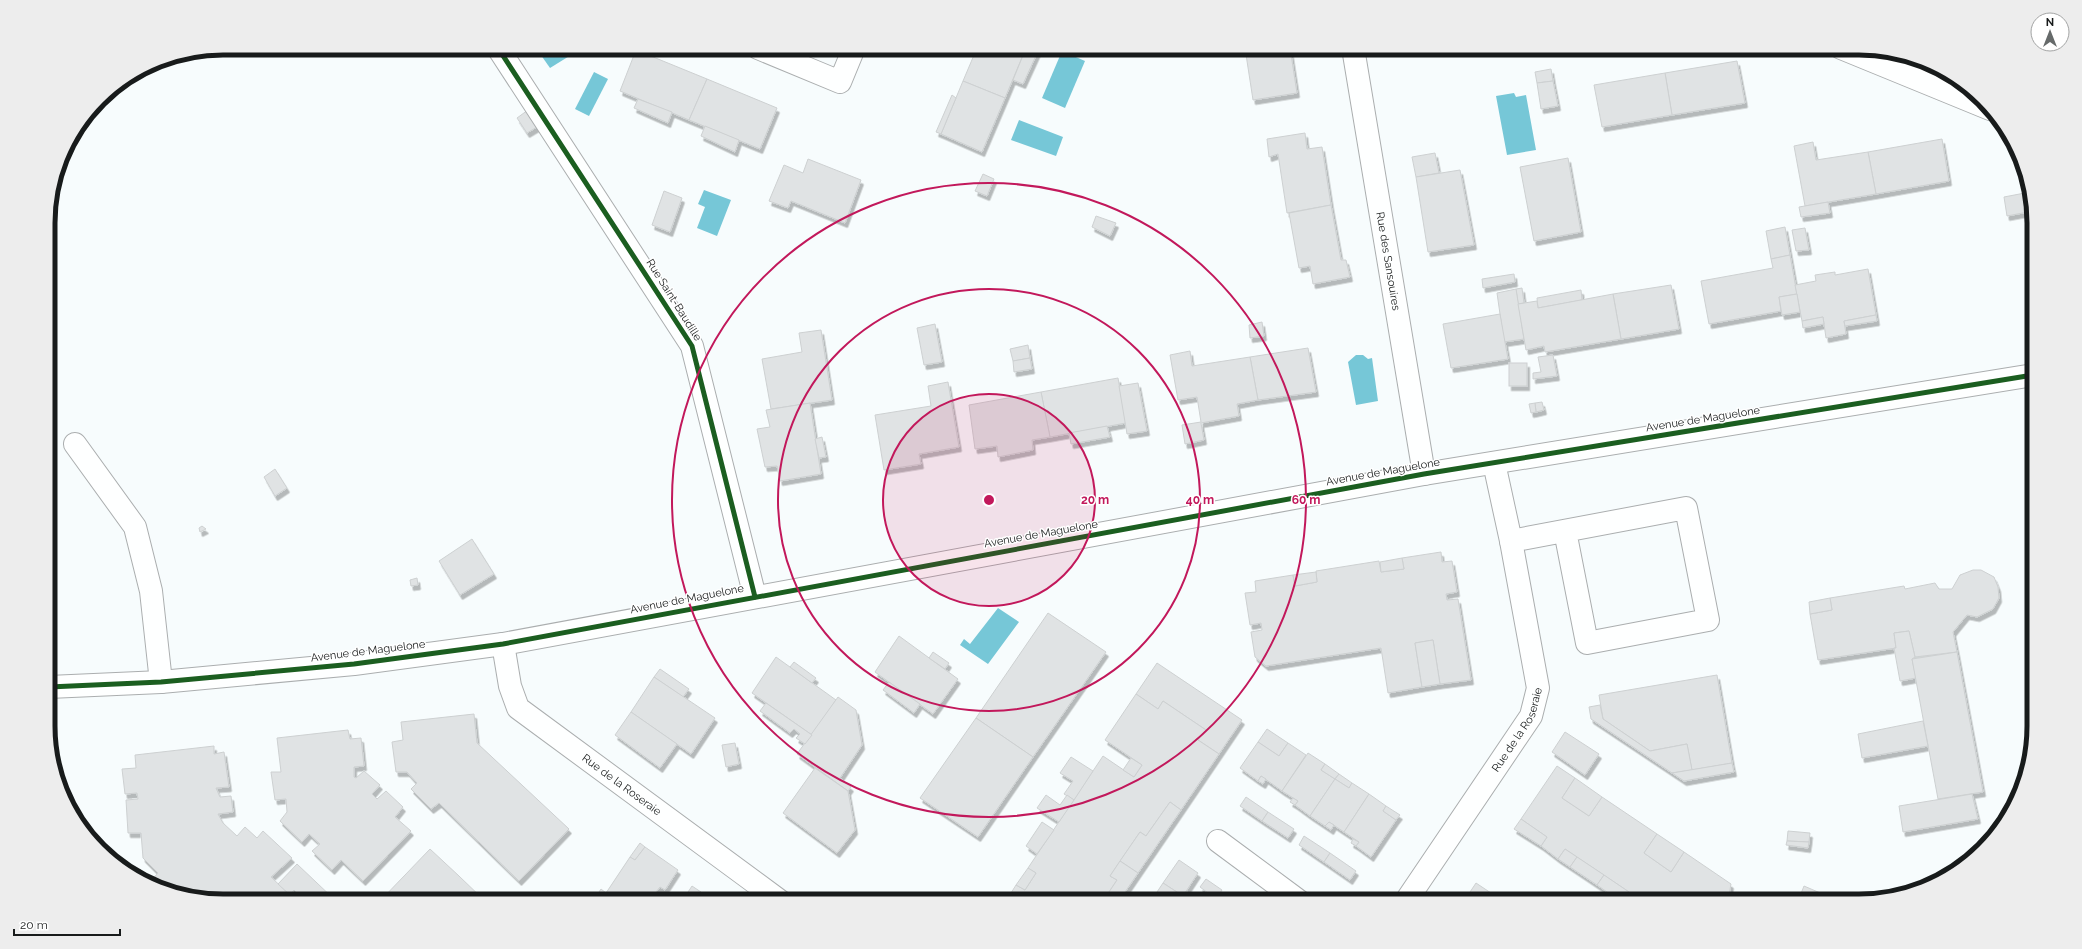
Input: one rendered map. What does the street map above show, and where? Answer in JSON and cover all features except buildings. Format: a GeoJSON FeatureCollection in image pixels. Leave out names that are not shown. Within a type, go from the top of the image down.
{"type":"FeatureCollection","features":[{"type":"Feature","properties":{"kind":"street","name":"Rue Saint-Baudille"},"geometry":{"type":"LineString","coordinates":[[503,55],[692,346],[755,597]]}},
{"type":"Feature","properties":{"kind":"street"},"geometry":{"type":"LineString","coordinates":[[775,55],[840,82],[851,55]]}},
{"type":"Feature","properties":{"kind":"street","name":"Rue des Sansouires"},"geometry":{"type":"LineString","coordinates":[[1354,55],[1424,474]]}},
{"type":"Feature","properties":{"kind":"street"},"geometry":{"type":"LineString","coordinates":[[1858,55],[1978,104]]}},
{"type":"Feature","properties":{"kind":"street","name":"Avenue de Maguelone"},"geometry":{"type":"LineString","coordinates":[[55,687],[161,682],[354,664],[502,644],[1424,474],[2027,376]]}},
{"type":"Feature","properties":{"kind":"street"},"geometry":{"type":"LineString","coordinates":[[75,444],[135,527],[151,590],[161,682]]}},
{"type":"Feature","properties":{"kind":"street","name":"Rue de la Roseraie"},"geometry":{"type":"LineString","coordinates":[[1411,894],[1531,716],[1538,688],[1512,541],[1494,463]]}},
{"type":"Feature","properties":{"kind":"street"},"geometry":{"type":"LineString","coordinates":[[1512,541],[1686,508],[1708,620],[1587,643],[1565,531]]}},
{"type":"Feature","properties":{"kind":"street","name":"Rue de la Roseraie"},"geometry":{"type":"LineString","coordinates":[[502,644],[510,686],[518,708],[763,894]]}},
{"type":"Feature","properties":{"kind":"street"},"geometry":{"type":"LineString","coordinates":[[1218,840],[1290,894]]}},
{"type":"Feature","properties":{"kind":"water"},"geometry":{"type":"Polygon","coordinates":[[[541,55],[571,55],[550,68],[541,55]]]}},
{"type":"Feature","properties":{"kind":"water"},"geometry":{"type":"Polygon","coordinates":[[[1060,55],[1071,55],[1085,61],[1065,108],[1042,98],[1060,55]]]}},
{"type":"Feature","properties":{"kind":"water"},"geometry":{"type":"Polygon","coordinates":[[[594,72],[608,79],[589,116],[575,109],[594,72]]]}},
{"type":"Feature","properties":{"kind":"water"},"geometry":{"type":"Polygon","coordinates":[[[1514,93],[1516,97],[1526,95],[1536,150],[1507,155],[1496,96],[1514,93]]]}},
{"type":"Feature","properties":{"kind":"water"},"geometry":{"type":"Polygon","coordinates":[[[1019,120],[1063,137],[1056,156],[1011,140],[1019,120]]]}},
{"type":"Feature","properties":{"kind":"water"},"geometry":{"type":"Polygon","coordinates":[[[704,190],[731,200],[717,236],[697,228],[705,207],[698,204],[704,190]]]}},
{"type":"Feature","properties":{"kind":"water"},"geometry":{"type":"Polygon","coordinates":[[[1356,355],[1363,355],[1368,359],[1372,358],[1378,401],[1356,405],[1348,362],[1356,355]]]}},
{"type":"Feature","properties":{"kind":"water"},"geometry":{"type":"Polygon","coordinates":[[[998,608],[1019,622],[988,664],[960,645],[964,639],[970,644],[998,608]]]}},
{"type":"Feature","properties":{"kind":"cycle path"},"geometry":{"type":"LineString","coordinates":[[503,55],[692,346],[755,597]]}},
{"type":"Feature","properties":{"kind":"cycle path"},"geometry":{"type":"LineString","coordinates":[[55,687],[161,682],[354,664],[503,644],[1424,474],[2027,376]]}}]}
